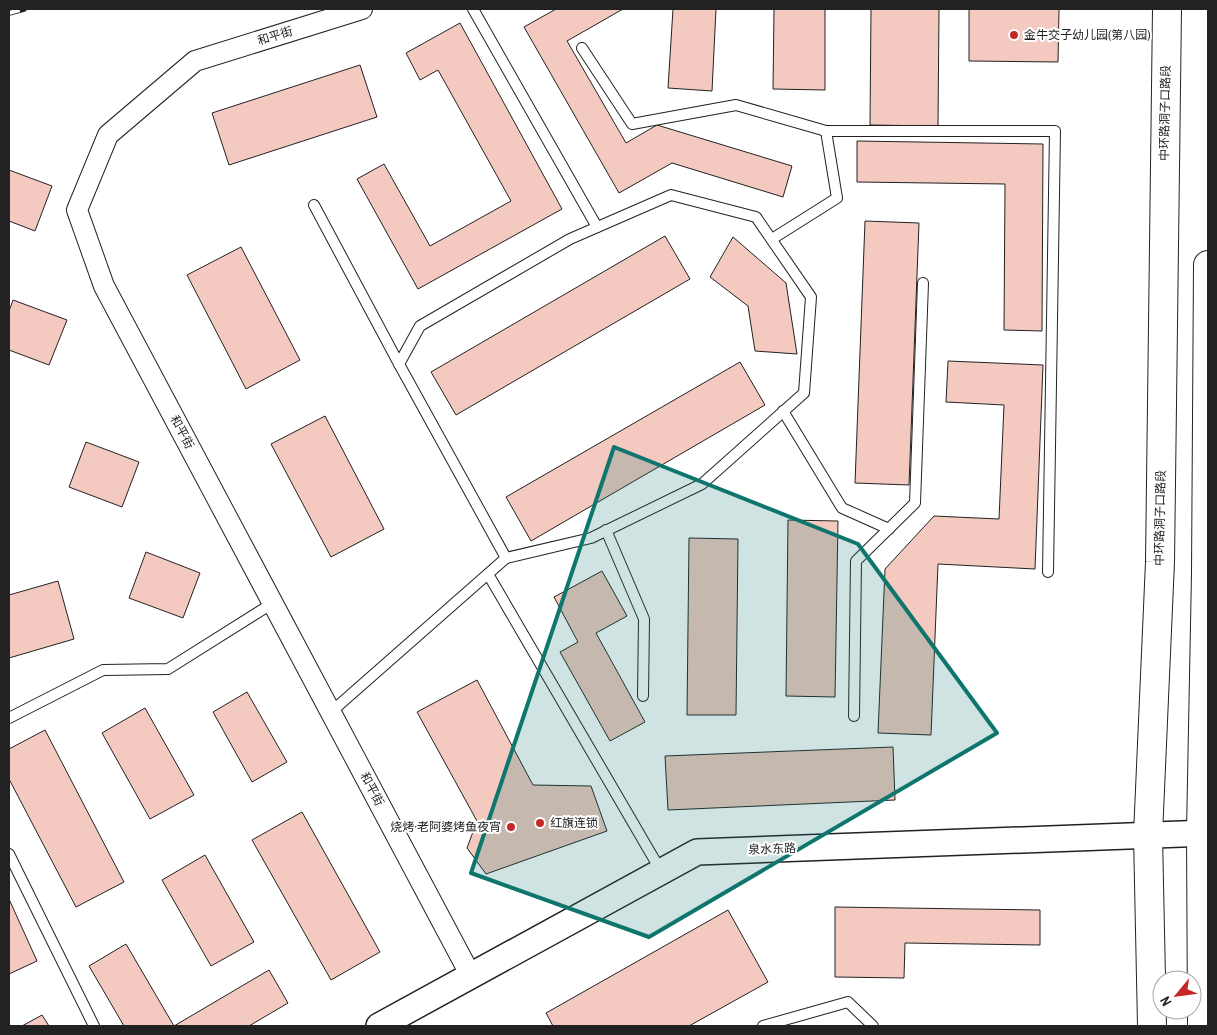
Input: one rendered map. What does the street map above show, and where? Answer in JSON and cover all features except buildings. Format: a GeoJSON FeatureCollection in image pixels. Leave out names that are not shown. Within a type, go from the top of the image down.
{"type":"FeatureCollection","features":[{"type":"Feature","properties":{"kind":"main road","name":"中环路洞子口路段"},"geometry":{"type":"LineString","coordinates":[[1152,1026],[1148,835],[1160,562],[1167,9]]}},
{"type":"Feature","properties":{"kind":"main road"},"geometry":{"type":"LineString","coordinates":[[1202,1026],[1208,265]]}},
{"type":"Feature","properties":{"kind":"street","name":"和平街"},"geometry":{"type":"LineString","coordinates":[[362,9],[195,61],[108,135],[77,210],[104,286],[471,976]]}},
{"type":"Feature","properties":{"kind":"street","name":"泉水东路"},"geometry":{"type":"LineString","coordinates":[[379,1026],[696,852],[1204,832]]}},
{"type":"Feature","properties":{"kind":"lane"},"geometry":{"type":"LineString","coordinates":[[473,9],[597,227]]}},
{"type":"Feature","properties":{"kind":"lane"},"geometry":{"type":"LineString","coordinates":[[582,48],[632,124],[736,105],[826,131],[1055,131],[1048,572]]}},
{"type":"Feature","properties":{"kind":"lane"},"geometry":{"type":"LineString","coordinates":[[772,240],[837,198],[826,131]]}},
{"type":"Feature","properties":{"kind":"lane"},"geometry":{"type":"LineString","coordinates":[[331,712],[506,558],[591,538],[702,484],[804,393],[811,297],[756,216],[671,194],[570,239],[420,326],[399,364]]}},
{"type":"Feature","properties":{"kind":"lane"},"geometry":{"type":"LineString","coordinates":[[314,204],[399,364],[506,558]]}},
{"type":"Feature","properties":{"kind":"lane"},"geometry":{"type":"LineString","coordinates":[[854,716],[856,561],[915,503],[923,283]]}},
{"type":"Feature","properties":{"kind":"lane"},"geometry":{"type":"LineString","coordinates":[[783,411],[842,508],[889,529]]}},
{"type":"Feature","properties":{"kind":"lane"},"geometry":{"type":"LineString","coordinates":[[606,530],[644,619],[643,696]]}},
{"type":"Feature","properties":{"kind":"lane"},"geometry":{"type":"LineString","coordinates":[[488,574],[661,872]]}},
{"type":"Feature","properties":{"kind":"lane"},"geometry":{"type":"LineString","coordinates":[[9,718],[103,670],[168,669],[273,603]]}},
{"type":"Feature","properties":{"kind":"lane"},"geometry":{"type":"LineString","coordinates":[[9,854],[94,1026]]}},
{"type":"Feature","properties":{"kind":"lane"},"geometry":{"type":"LineString","coordinates":[[763,1026],[848,1002],[873,1026]]}},
{"type":"Feature","properties":{"kind":"highlighted area"},"geometry":{"type":"Polygon","coordinates":[[[614,447],[858,544],[997,733],[649,937],[471,873],[614,447]]]}},
{"type":"Feature","properties":{"kind":"railway"},"geometry":{"type":"LineString","coordinates":[[9,13],[24,9]]}},
{"type":"Feature","properties":{"kind":"place","name":"金牛交子幼儿园(第八园)"},"geometry":{"type":"Point","coordinates":[1014,35]}},
{"type":"Feature","properties":{"kind":"place","name":"红旗连锁"},"geometry":{"type":"Point","coordinates":[540,823]}},
{"type":"Feature","properties":{"kind":"place","name":"烧烤·老阿婆烤鱼夜宵"},"geometry":{"type":"Point","coordinates":[511,827]}}]}
